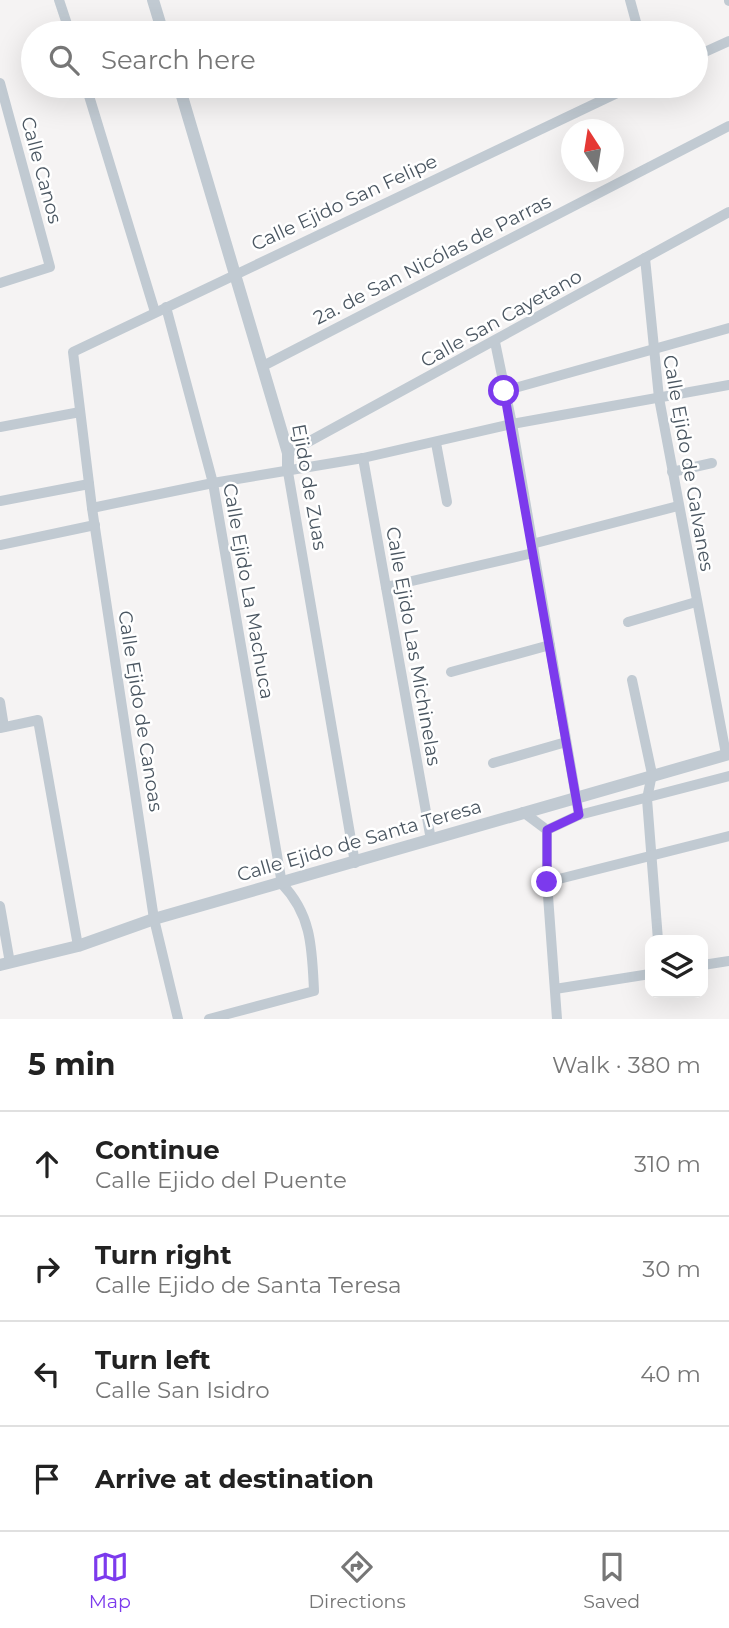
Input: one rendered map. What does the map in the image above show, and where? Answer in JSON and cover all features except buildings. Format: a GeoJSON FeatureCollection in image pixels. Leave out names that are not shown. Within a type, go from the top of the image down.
{"type":"FeatureCollection","features":[{"type":"Feature","properties":{"kind":"street"},"geometry":{"type":"LineString","coordinates":[[59,0],[66,21]]}},
{"type":"Feature","properties":{"kind":"street"},"geometry":{"type":"LineString","coordinates":[[153,0],[159,21]]}},
{"type":"Feature","properties":{"kind":"street"},"geometry":{"type":"LineString","coordinates":[[631,0],[636,21]]}},
{"type":"Feature","properties":{"kind":"street"},"geometry":{"type":"LineString","coordinates":[[708,51],[729,41]]}},
{"type":"Feature","properties":{"kind":"street","name":"Calle Canos"},"geometry":{"type":"LineString","coordinates":[[0,83],[50,267],[0,283]]}},
{"type":"Feature","properties":{"kind":"street"},"geometry":{"type":"LineString","coordinates":[[90,98],[155,312]]}},
{"type":"Feature","properties":{"kind":"street","name":"Ejido de Zuas"},"geometry":{"type":"LineString","coordinates":[[183,98],[237,273],[288,453],[288,472],[355,863]]}},
{"type":"Feature","properties":{"kind":"street","name":"Calle Ejido San Felipe"},"geometry":{"type":"LineString","coordinates":[[73,352],[607,98]]}},
{"type":"Feature","properties":{"kind":"street","name":"2a. de San Nicólas de Parras"},"geometry":{"type":"LineString","coordinates":[[263,366],[729,126]]}},
{"type":"Feature","properties":{"kind":"street","name":"Calle San Cayetano"},"geometry":{"type":"LineString","coordinates":[[288,453],[729,212]]}},
{"type":"Feature","properties":{"kind":"street","name":"Calle Ejido de Galvanes"},"geometry":{"type":"LineString","coordinates":[[645,258],[659,398],[696,602],[728,754]]}},
{"type":"Feature","properties":{"kind":"street","name":"Calle Ejido La Machuca"},"geometry":{"type":"LineString","coordinates":[[166,307],[213,483],[282,884]]}},
{"type":"Feature","properties":{"kind":"street"},"geometry":{"type":"LineString","coordinates":[[504,391],[729,328]]}},
{"type":"Feature","properties":{"kind":"street"},"geometry":{"type":"LineString","coordinates":[[495,342],[512,424],[579,815]]}},
{"type":"Feature","properties":{"kind":"street","name":"Calle Ejido de Canoas"},"geometry":{"type":"LineString","coordinates":[[73,352],[92,509],[154,919],[178,1019]]}},
{"type":"Feature","properties":{"kind":"street"},"geometry":{"type":"LineString","coordinates":[[92,509],[213,483],[363,458],[512,424],[729,385]]}},
{"type":"Feature","properties":{"kind":"street"},"geometry":{"type":"LineString","coordinates":[[0,427],[80,412]]}},
{"type":"Feature","properties":{"kind":"street"},"geometry":{"type":"LineString","coordinates":[[436,443],[447,502]]}},
{"type":"Feature","properties":{"kind":"street","name":"Calle Ejido Las Michinelas"},"geometry":{"type":"LineString","coordinates":[[363,458],[431,840]]}},
{"type":"Feature","properties":{"kind":"street"},"geometry":{"type":"LineString","coordinates":[[672,472],[712,463]]}},
{"type":"Feature","properties":{"kind":"street"},"geometry":{"type":"LineString","coordinates":[[0,501],[89,484]]}},
{"type":"Feature","properties":{"kind":"street"},"geometry":{"type":"LineString","coordinates":[[386,587],[533,549],[678,506]]}},
{"type":"Feature","properties":{"kind":"street"},"geometry":{"type":"LineString","coordinates":[[0,545],[95,525]]}},
{"type":"Feature","properties":{"kind":"street"},"geometry":{"type":"LineString","coordinates":[[628,622],[696,602]]}},
{"type":"Feature","properties":{"kind":"street"},"geometry":{"type":"LineString","coordinates":[[451,672],[550,645]]}},
{"type":"Feature","properties":{"kind":"street"},"geometry":{"type":"LineString","coordinates":[[632,680],[652,774],[647,799],[658,935]]}},
{"type":"Feature","properties":{"kind":"street"},"geometry":{"type":"LineString","coordinates":[[0,702],[2,728],[38,720],[78,946]]}},
{"type":"Feature","properties":{"kind":"street"},"geometry":{"type":"LineString","coordinates":[[493,763],[566,742]]}},
{"type":"Feature","properties":{"kind":"street","name":"Calle Ejido de Santa Teresa"},"geometry":{"type":"LineString","coordinates":[[5,964],[78,946],[154,919],[728,754]]}},
{"type":"Feature","properties":{"kind":"street"},"geometry":{"type":"LineString","coordinates":[[547,830],[579,815],[729,776]]}},
{"type":"Feature","properties":{"kind":"street"},"geometry":{"type":"LineString","coordinates":[[523,812],[547,830]]}},
{"type":"Feature","properties":{"kind":"street"},"geometry":{"type":"LineString","coordinates":[[547,830],[547,882],[556,1019]]}},
{"type":"Feature","properties":{"kind":"street"},"geometry":{"type":"LineString","coordinates":[[547,882],[729,836]]}},
{"type":"Feature","properties":{"kind":"street"},"geometry":{"type":"LineString","coordinates":[[209,1019],[314,990],[311,944],[298,901],[282,884]]}},
{"type":"Feature","properties":{"kind":"street"},"geometry":{"type":"LineString","coordinates":[[0,906],[5,964]]}},
{"type":"Feature","properties":{"kind":"street"},"geometry":{"type":"LineString","coordinates":[[708,964],[729,961]]}},
{"type":"Feature","properties":{"kind":"street"},"geometry":{"type":"LineString","coordinates":[[555,989],[645,975]]}},
{"type":"Feature","properties":{"kind":"route"},"geometry":{"type":"LineString","coordinates":[[504,391],[512,424],[579,815],[547,830],[547,882]]}}]}
